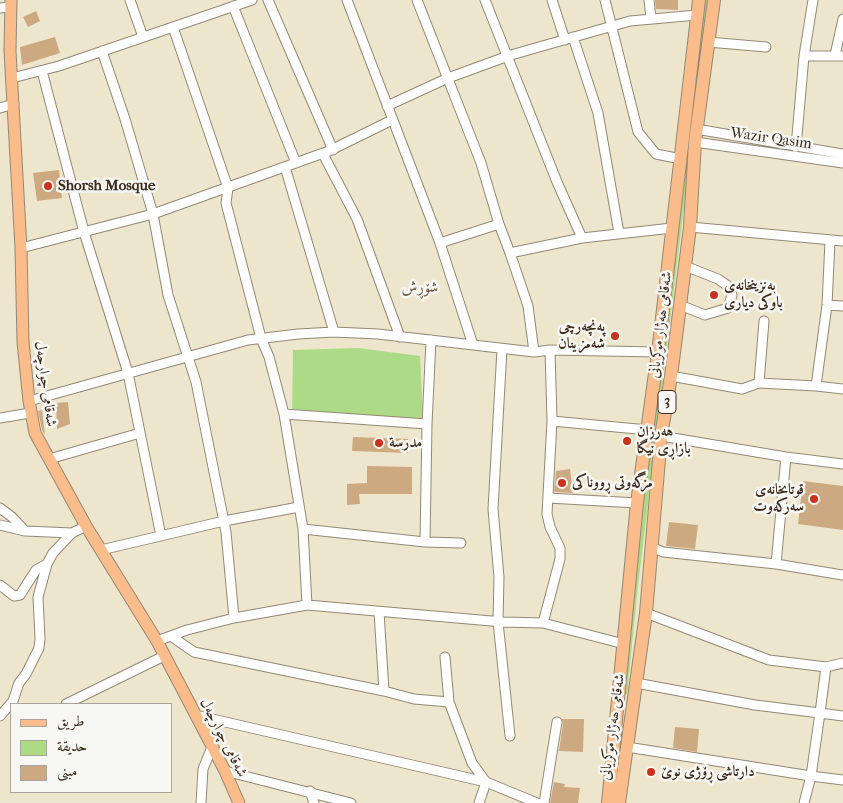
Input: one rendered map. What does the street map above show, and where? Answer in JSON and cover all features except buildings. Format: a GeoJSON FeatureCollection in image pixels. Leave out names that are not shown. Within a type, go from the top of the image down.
{"type":"FeatureCollection","features":[{"type":"Feature","properties":{"kind":"highway","name":"شەقامی ھەژار موکریانی"},"geometry":{"type":"LineString","coordinates":[[608,803],[637,503],[658,352],[699,0]]}},
{"type":"Feature","properties":{"kind":"highway","name":"شەقامی ھەژار موکریانی"},"geometry":{"type":"LineString","coordinates":[[619,803],[646,613],[661,436],[671,376],[690,227],[694,142],[714,0]]}},
{"type":"Feature","properties":{"kind":"highway"},"geometry":{"type":"LineString","coordinates":[[618,695],[622,699],[630,701],[635,689]]}},
{"type":"Feature","properties":{"kind":"highway"},"geometry":{"type":"LineString","coordinates":[[616,720],[626,718],[630,721]]}},
{"type":"Feature","properties":{"kind":"main road","name":"شەقامی چوارچەل"},"geometry":{"type":"LineString","coordinates":[[7,4],[5,51],[12,78],[14,104],[21,248],[23,342],[28,401],[35,433],[86,526],[156,641],[225,771],[239,803]]}},
{"type":"Feature","properties":{"kind":"street"},"geometry":{"type":"LineString","coordinates":[[130,0],[143,37]]}},
{"type":"Feature","properties":{"kind":"street"},"geometry":{"type":"LineString","coordinates":[[12,78],[42,71],[252,0]]}},
{"type":"Feature","properties":{"kind":"street"},"geometry":{"type":"LineString","coordinates":[[268,0],[333,150]]}},
{"type":"Feature","properties":{"kind":"street"},"geometry":{"type":"LineString","coordinates":[[347,0],[440,243],[473,345]]}},
{"type":"Feature","properties":{"kind":"street"},"geometry":{"type":"LineString","coordinates":[[417,0],[481,163],[499,224],[528,306],[534,352]]}},
{"type":"Feature","properties":{"kind":"street"},"geometry":{"type":"LineString","coordinates":[[485,0],[582,238]]}},
{"type":"Feature","properties":{"kind":"street"},"geometry":{"type":"LineString","coordinates":[[552,0],[598,113],[619,234]]}},
{"type":"Feature","properties":{"kind":"street"},"geometry":{"type":"LineString","coordinates":[[605,0],[638,132],[656,154],[681,159]]}},
{"type":"Feature","properties":{"kind":"street"},"geometry":{"type":"LineString","coordinates":[[649,0],[650,18]]}},
{"type":"Feature","properties":{"kind":"street"},"geometry":{"type":"LineString","coordinates":[[796,147],[804,56],[813,0]]}},
{"type":"Feature","properties":{"kind":"street"},"geometry":{"type":"LineString","coordinates":[[233,6],[296,163]]}},
{"type":"Feature","properties":{"kind":"street"},"geometry":{"type":"LineString","coordinates":[[387,106],[448,78],[507,56],[611,26],[650,18],[697,15]]}},
{"type":"Feature","properties":{"kind":"street"},"geometry":{"type":"LineString","coordinates":[[804,56],[839,56],[843,19]]}},
{"type":"Feature","properties":{"kind":"street"},"geometry":{"type":"LineString","coordinates":[[174,27],[228,188],[226,203],[261,338],[269,357],[284,414],[303,529],[306,605]]}},
{"type":"Feature","properties":{"kind":"street"},"geometry":{"type":"LineString","coordinates":[[708,42],[766,48]]}},
{"type":"Feature","properties":{"kind":"street"},"geometry":{"type":"LineString","coordinates":[[102,51],[125,119],[153,214],[168,295],[196,382],[224,521],[234,618]]}},
{"type":"Feature","properties":{"kind":"street"},"geometry":{"type":"LineString","coordinates":[[42,71],[84,232],[128,373],[161,536]]}},
{"type":"Feature","properties":{"kind":"street"},"geometry":{"type":"LineString","coordinates":[[0,108],[14,104]]}},
{"type":"Feature","properties":{"kind":"street"},"geometry":{"type":"LineString","coordinates":[[21,248],[153,214],[323,154],[392,120]]}},
{"type":"Feature","properties":{"kind":"street","name":"Wazir Qasim"},"geometry":{"type":"LineString","coordinates":[[696,129],[843,154]]}},
{"type":"Feature","properties":{"kind":"street","name":"Wazir Qasim"},"geometry":{"type":"LineString","coordinates":[[694,142],[843,163]]}},
{"type":"Feature","properties":{"kind":"street"},"geometry":{"type":"LineString","coordinates":[[323,154],[357,219],[400,337]]}},
{"type":"Feature","properties":{"kind":"street"},"geometry":{"type":"LineString","coordinates":[[285,167],[334,332]]}},
{"type":"Feature","properties":{"kind":"street"},"geometry":{"type":"LineString","coordinates":[[440,243],[499,224]]}},
{"type":"Feature","properties":{"kind":"street"},"geometry":{"type":"LineString","coordinates":[[690,227],[843,241]]}},
{"type":"Feature","properties":{"kind":"street"},"geometry":{"type":"LineString","coordinates":[[510,253],[582,238],[672,228]]}},
{"type":"Feature","properties":{"kind":"street"},"geometry":{"type":"LineString","coordinates":[[816,386],[827,305],[830,241]]}},
{"type":"Feature","properties":{"kind":"street"},"geometry":{"type":"LineString","coordinates":[[680,305],[705,315],[728,308],[732,295],[728,286],[718,279],[685,266]]}},
{"type":"Feature","properties":{"kind":"street"},"geometry":{"type":"LineString","coordinates":[[827,305],[843,306]]}},
{"type":"Feature","properties":{"kind":"street"},"geometry":{"type":"LineString","coordinates":[[759,384],[764,321]]}},
{"type":"Feature","properties":{"kind":"street"},"geometry":{"type":"LineString","coordinates":[[28,401],[261,338],[334,332],[431,340],[534,352],[550,350],[658,352]]}},
{"type":"Feature","properties":{"kind":"street"},"geometry":{"type":"LineString","coordinates":[[425,542],[427,424],[431,340]]}},
{"type":"Feature","properties":{"kind":"street"},"geometry":{"type":"LineString","coordinates":[[502,349],[493,509],[499,577],[498,622],[510,736]]}},
{"type":"Feature","properties":{"kind":"street"},"geometry":{"type":"LineString","coordinates":[[543,623],[560,559],[560,548],[550,527],[547,514],[552,421],[550,350]]}},
{"type":"Feature","properties":{"kind":"street"},"geometry":{"type":"LineString","coordinates":[[671,376],[742,389],[759,384],[843,389]]}},
{"type":"Feature","properties":{"kind":"street"},"geometry":{"type":"LineString","coordinates":[[0,418],[30,413]]}},
{"type":"Feature","properties":{"kind":"street"},"geometry":{"type":"LineString","coordinates":[[284,414],[427,424]]}},
{"type":"Feature","properties":{"kind":"street"},"geometry":{"type":"LineString","coordinates":[[552,421],[648,430]]}},
{"type":"Feature","properties":{"kind":"street"},"geometry":{"type":"LineString","coordinates":[[49,459],[140,433]]}},
{"type":"Feature","properties":{"kind":"street"},"geometry":{"type":"LineString","coordinates":[[661,436],[786,457],[843,464]]}},
{"type":"Feature","properties":{"kind":"street"},"geometry":{"type":"LineString","coordinates":[[776,564],[786,457]]}},
{"type":"Feature","properties":{"kind":"street"},"geometry":{"type":"LineString","coordinates":[[548,498],[637,503]]}},
{"type":"Feature","properties":{"kind":"street"},"geometry":{"type":"LineString","coordinates":[[101,550],[224,521],[299,507]]}},
{"type":"Feature","properties":{"kind":"street"},"geometry":{"type":"LineString","coordinates":[[0,508],[12,517],[25,531]]}},
{"type":"Feature","properties":{"kind":"street"},"geometry":{"type":"LineString","coordinates":[[0,525],[25,531],[72,533]]}},
{"type":"Feature","properties":{"kind":"street"},"geometry":{"type":"LineString","coordinates":[[11,703],[19,683],[26,674],[39,648],[38,597],[47,564],[53,553],[72,533],[86,526]]}},
{"type":"Feature","properties":{"kind":"street"},"geometry":{"type":"LineString","coordinates":[[303,529],[425,542],[461,543]]}},
{"type":"Feature","properties":{"kind":"street"},"geometry":{"type":"LineString","coordinates":[[652,547],[663,552],[776,564],[843,575]]}},
{"type":"Feature","properties":{"kind":"street"},"geometry":{"type":"LineString","coordinates":[[0,585],[14,596],[20,595],[36,570],[47,564]]}},
{"type":"Feature","properties":{"kind":"street"},"geometry":{"type":"LineString","coordinates":[[156,641],[187,630],[234,618],[306,605],[498,622],[543,623],[624,644]]}},
{"type":"Feature","properties":{"kind":"street"},"geometry":{"type":"LineString","coordinates":[[379,612],[384,691]]}},
{"type":"Feature","properties":{"kind":"street"},"geometry":{"type":"LineString","coordinates":[[646,613],[769,660],[826,667],[843,663]]}},
{"type":"Feature","properties":{"kind":"street"},"geometry":{"type":"LineString","coordinates":[[171,636],[194,652],[384,691],[414,699],[449,702]]}},
{"type":"Feature","properties":{"kind":"street"},"geometry":{"type":"LineString","coordinates":[[81,700],[164,656]]}},
{"type":"Feature","properties":{"kind":"street"},"geometry":{"type":"LineString","coordinates":[[445,657],[449,702],[472,763],[486,782]]}},
{"type":"Feature","properties":{"kind":"street"},"geometry":{"type":"LineString","coordinates":[[804,803],[811,776],[826,667]]}},
{"type":"Feature","properties":{"kind":"street"},"geometry":{"type":"LineString","coordinates":[[635,689],[843,716]]}},
{"type":"Feature","properties":{"kind":"street"},"geometry":{"type":"LineString","coordinates":[[0,716],[10,704]]}},
{"type":"Feature","properties":{"kind":"street"},"geometry":{"type":"LineString","coordinates":[[195,715],[486,782],[537,803]]}},
{"type":"Feature","properties":{"kind":"street"},"geometry":{"type":"LineString","coordinates":[[544,803],[557,722]]}},
{"type":"Feature","properties":{"kind":"street"},"geometry":{"type":"LineString","coordinates":[[201,803],[203,769],[212,747]]}},
{"type":"Feature","properties":{"kind":"street"},"geometry":{"type":"LineString","coordinates":[[627,747],[843,780]]}},
{"type":"Feature","properties":{"kind":"street"},"geometry":{"type":"LineString","coordinates":[[225,771],[310,791],[351,803]]}},
{"type":"Feature","properties":{"kind":"street"},"geometry":{"type":"LineString","coordinates":[[479,803],[486,782]]}},
{"type":"Feature","properties":{"kind":"street"},"geometry":{"type":"LineString","coordinates":[[310,791],[314,803]]}},
{"type":"Feature","properties":{"kind":"green space"},"geometry":{"type":"Polygon","coordinates":[[[701,0],[707,0],[708,8],[638,586],[627,694],[624,694],[627,617],[701,0]]]}},
{"type":"Feature","properties":{"kind":"green space"},"geometry":{"type":"Polygon","coordinates":[[[358,348],[420,356],[423,418],[292,415],[293,350],[358,348]]]}},
{"type":"Feature","properties":{"kind":"place","name":"Shorsh Mosque"},"geometry":{"type":"Point","coordinates":[48,186]}},
{"type":"Feature","properties":{"kind":"place","name":"بەنزینخانەی باوکی دیاری"},"geometry":{"type":"Point","coordinates":[714,295]}},
{"type":"Feature","properties":{"kind":"place","name":"پەنچەرچی شەمزینان"},"geometry":{"type":"Point","coordinates":[615,336]}},
{"type":"Feature","properties":{"kind":"place","name":"هەرزان بازاڕی نیگا"},"geometry":{"type":"Point","coordinates":[627,441]}},
{"type":"Feature","properties":{"kind":"place","name":"مدرسة"},"geometry":{"type":"Point","coordinates":[379,443]}},
{"type":"Feature","properties":{"kind":"place","name":"مزگەوتی ڕووناکی"},"geometry":{"type":"Point","coordinates":[562,483]}},
{"type":"Feature","properties":{"kind":"place","name":"قوتابخانەی سەرکەوت"},"geometry":{"type":"Point","coordinates":[814,499]}},
{"type":"Feature","properties":{"kind":"place","name":"دارتاشی ڕۆژی نوێ"},"geometry":{"type":"Point","coordinates":[651,772]}},
{"type":"Feature","properties":{"kind":"district","name":"شۆڕش"},"geometry":{"type":"Point","coordinates":[420,288]}}]}
